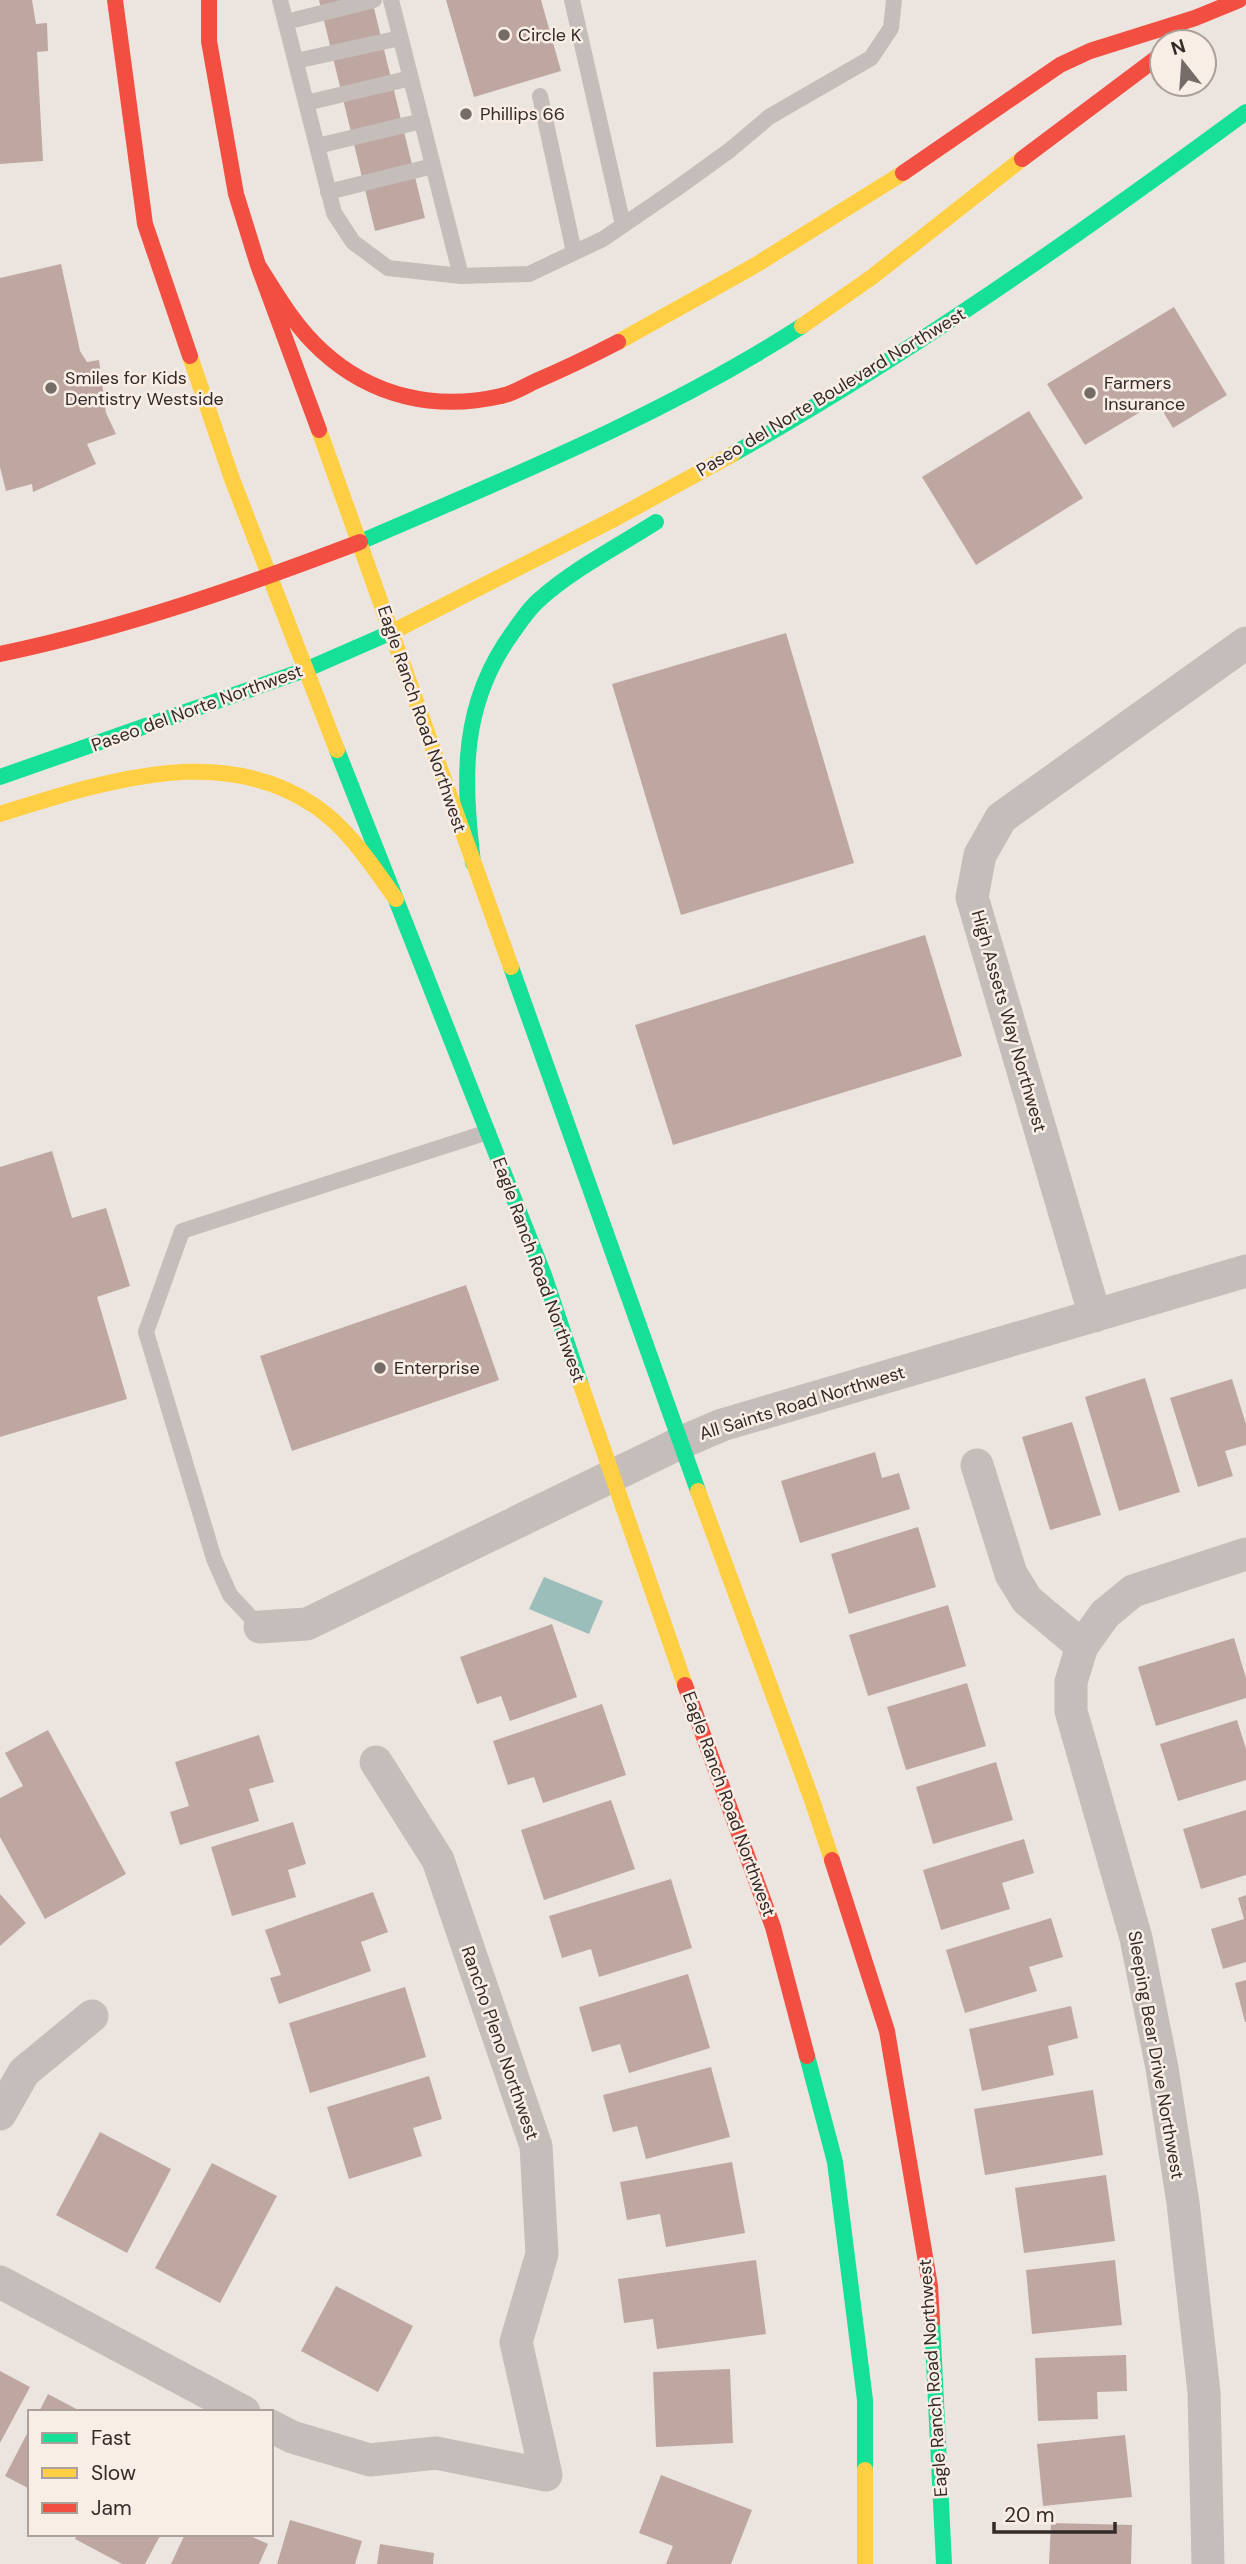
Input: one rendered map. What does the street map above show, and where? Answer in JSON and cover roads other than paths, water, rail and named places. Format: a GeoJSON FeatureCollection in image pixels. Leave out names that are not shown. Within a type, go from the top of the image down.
{"type":"FeatureCollection","features":[{"type":"Feature","properties":{"kind":"main road","name":"Eagle Ranch Road Northwest"},"geometry":{"type":"LineString","coordinates":[[115,0],[145,224],[232,479],[544,1275],[612,1475],[773,1927],[835,2162],[865,2400],[865,2564]]}},
{"type":"Feature","properties":{"kind":"main road","name":"Eagle Ranch Road Northwest"},"geometry":{"type":"LineString","coordinates":[[209,0],[209,41],[236,194],[258,265],[360,541],[680,1443],[812,1800],[887,2031],[930,2286],[944,2564]]}},
{"type":"Feature","properties":{"kind":"main road"},"geometry":{"type":"LineString","coordinates":[[258,265],[291,316],[321,351],[358,379],[404,397],[450,404],[504,396],[592,356],[754,267],[924,160],[1059,65],[1090,51],[1195,18],[1240,0]]}},
{"type":"Feature","properties":{"kind":"main road"},"geometry":{"type":"LineString","coordinates":[[1201,28],[1240,0]]}},
{"type":"Feature","properties":{"kind":"main road"},"geometry":{"type":"LineString","coordinates":[[0,654],[180,607],[270,577],[360,541],[625,425],[734,368],[828,309],[934,231],[1020,161],[1148,65]]}},
{"type":"Feature","properties":{"kind":"main road","name":"Paseo del Norte Boulevard Northwest"},"geometry":{"type":"LineString","coordinates":[[392,632],[583,535],[749,445],[937,330],[1122,203],[1246,112]]}},
{"type":"Feature","properties":{"kind":"main road"},"geometry":{"type":"LineString","coordinates":[[731,473],[937,330]]}},
{"type":"Feature","properties":{"kind":"main road"},"geometry":{"type":"LineString","coordinates":[[473,863],[466,808],[470,722],[484,680],[506,640],[538,601],[583,567],[666,516]]}},
{"type":"Feature","properties":{"kind":"main road","name":"Paseo del Norte Northwest"},"geometry":{"type":"LineString","coordinates":[[0,777],[305,670],[392,632]]}},
{"type":"Feature","properties":{"kind":"main road"},"geometry":{"type":"LineString","coordinates":[[0,814],[134,776],[190,772],[239,775],[279,786],[315,806],[355,844],[396,899]]}},
{"type":"Feature","properties":{"kind":"street","name":"High Assets Way Northwest"},"geometry":{"type":"LineString","coordinates":[[1095,1316],[972,897],[980,855],[1001,818],[1246,643]]}},
{"type":"Feature","properties":{"kind":"street","name":"All Saints Road Northwest"},"geometry":{"type":"LineString","coordinates":[[260,1627],[307,1624],[612,1475],[722,1425],[1246,1271]]}},
{"type":"Feature","properties":{"kind":"street"},"geometry":{"type":"LineString","coordinates":[[977,1465],[1016,1583],[1027,1600],[1082,1646]]}},
{"type":"Feature","properties":{"kind":"street","name":"Sleeping Bear Drive Northwest"},"geometry":{"type":"LineString","coordinates":[[1208,2564],[1204,2392],[1183,2203],[1162,2068],[1136,1938],[1072,1711],[1071,1682],[1082,1646],[1105,1614],[1133,1591],[1246,1554]]}},
{"type":"Feature","properties":{"kind":"street","name":"Rancho Pleno Northwest"},"geometry":{"type":"LineString","coordinates":[[273,2427],[292,2437],[370,2460],[436,2453],[546,2475],[516,2343],[542,2254],[536,2147],[438,1860],[376,1762]]}},
{"type":"Feature","properties":{"kind":"street"},"geometry":{"type":"LineString","coordinates":[[0,2114],[24,2072],[92,2016]]}},
{"type":"Feature","properties":{"kind":"street"},"geometry":{"type":"LineString","coordinates":[[0,2282],[240,2410]]}},
{"type":"Feature","properties":{"kind":"lane"},"geometry":{"type":"LineString","coordinates":[[280,0],[334,214],[353,242],[388,268],[461,276],[529,274],[603,239],[730,150],[769,117],[870,58],[891,28],[894,0]]}},
{"type":"Feature","properties":{"kind":"lane"},"geometry":{"type":"LineString","coordinates":[[286,22],[374,0]]}},
{"type":"Feature","properties":{"kind":"lane"},"geometry":{"type":"LineString","coordinates":[[391,0],[461,276]]}},
{"type":"Feature","properties":{"kind":"lane"},"geometry":{"type":"LineString","coordinates":[[572,0],[623,225]]}},
{"type":"Feature","properties":{"kind":"lane"},"geometry":{"type":"LineString","coordinates":[[296,61],[400,38]]}},
{"type":"Feature","properties":{"kind":"lane"},"geometry":{"type":"LineString","coordinates":[[306,103],[411,78]]}},
{"type":"Feature","properties":{"kind":"lane"},"geometry":{"type":"LineString","coordinates":[[540,96],[575,252]]}},
{"type":"Feature","properties":{"kind":"lane"},"geometry":{"type":"LineString","coordinates":[[317,145],[422,121]]}},
{"type":"Feature","properties":{"kind":"lane"},"geometry":{"type":"LineString","coordinates":[[328,192],[433,166]]}},
{"type":"Feature","properties":{"kind":"lane"},"geometry":{"type":"LineString","coordinates":[[260,1627],[230,1595],[214,1559],[146,1332],[182,1231],[488,1132]]}},
{"type":"Feature","properties":{"kind":"water"},"geometry":{"type":"Polygon","coordinates":[[[544,1577],[603,1601],[589,1634],[529,1609],[544,1577]]]}},
{"type":"Feature","properties":{"kind":"place","name":"Circle K"},"geometry":{"type":"Point","coordinates":[504,35]}},
{"type":"Feature","properties":{"kind":"place","name":"Phillips 66"},"geometry":{"type":"Point","coordinates":[466,114]}},
{"type":"Feature","properties":{"kind":"place","name":"Smiles for Kids Dentistry Westside"},"geometry":{"type":"Point","coordinates":[51,388]}},
{"type":"Feature","properties":{"kind":"place","name":"Farmers Insurance"},"geometry":{"type":"Point","coordinates":[1090,393]}},
{"type":"Feature","properties":{"kind":"place","name":"Enterprise"},"geometry":{"type":"Point","coordinates":[380,1368]}}]}
